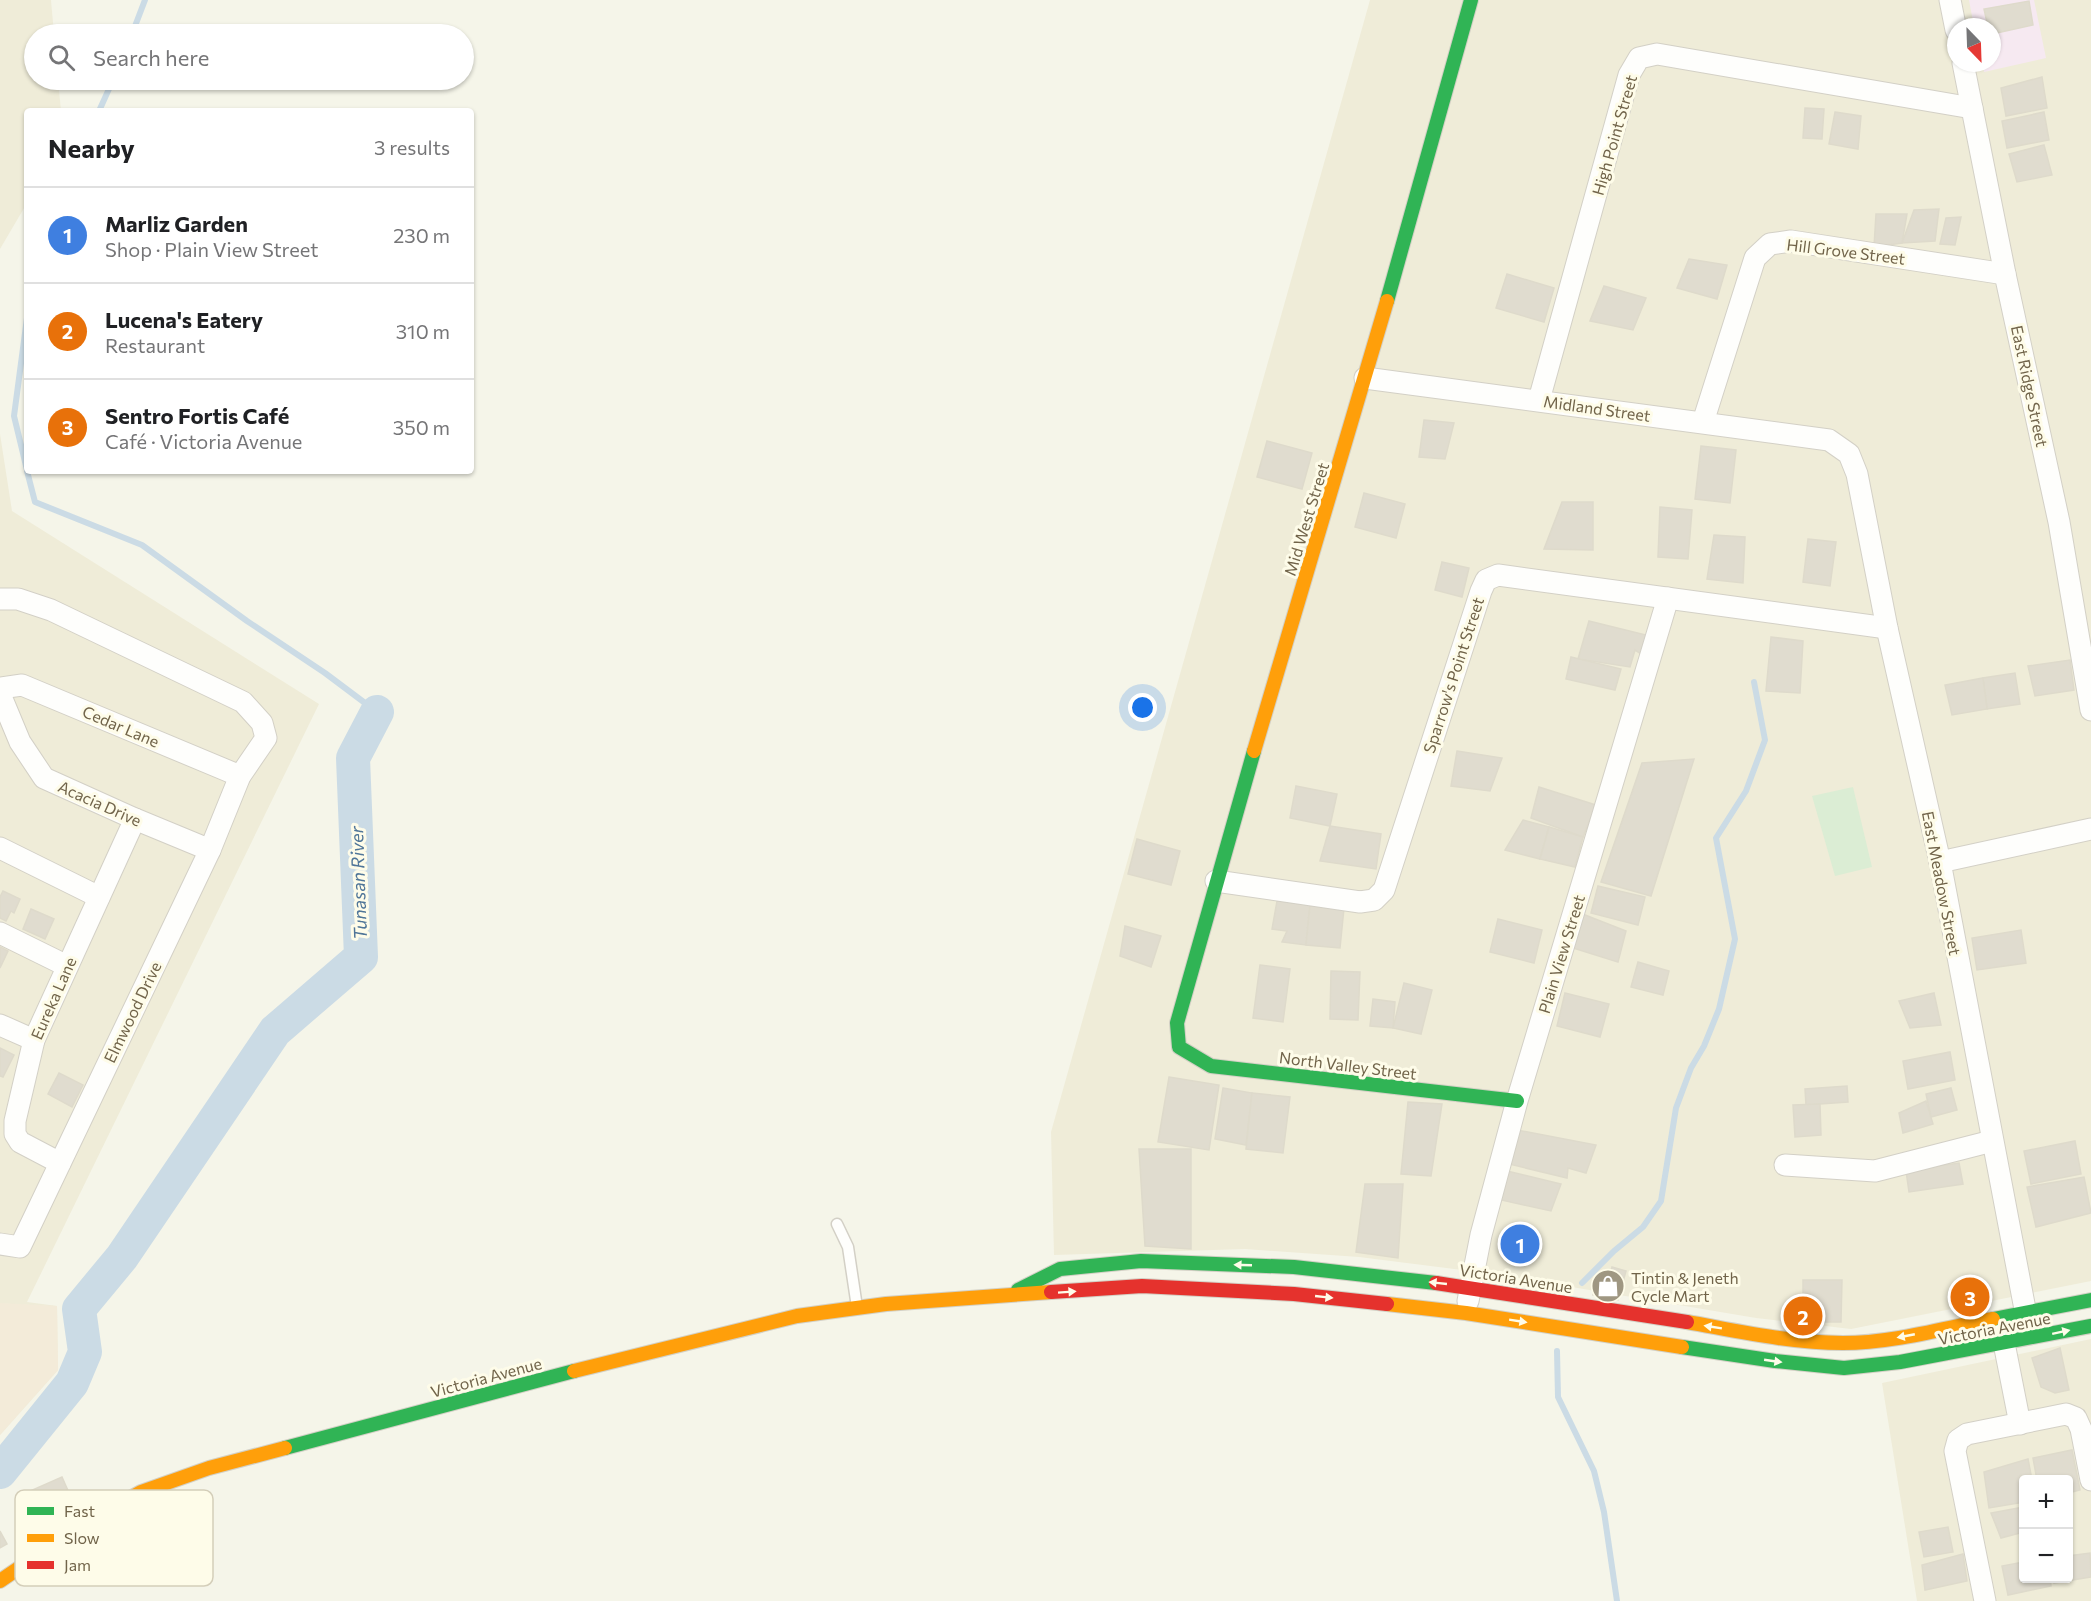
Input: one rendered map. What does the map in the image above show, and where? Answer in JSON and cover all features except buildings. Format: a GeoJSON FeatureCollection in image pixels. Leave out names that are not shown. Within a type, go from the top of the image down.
{"type":"FeatureCollection","features":[{"type":"Feature","properties":{"kind":"main road","name":"Mid West Street"},"geometry":{"type":"LineString","coordinates":[[1179,1047],[1177,1023],[1216,881],[1365,378],[1471,0]]}},
{"type":"Feature","properties":{"kind":"main road","name":"North Valley Street"},"geometry":{"type":"LineString","coordinates":[[1179,1047],[1211,1066],[1517,1101]]}},
{"type":"Feature","properties":{"kind":"main road","name":"Victoria Avenue"},"geometry":{"type":"LineString","coordinates":[[1008,1295],[1060,1269],[1141,1261],[1294,1267],[1470,1287],[1776,1337],[1843,1343],[1894,1338],[2091,1300]]}},
{"type":"Feature","properties":{"kind":"main road"},"geometry":{"type":"LineString","coordinates":[[1141,1261],[1142,1286]]}},
{"type":"Feature","properties":{"kind":"main road","name":"Victoria Avenue"},"geometry":{"type":"LineString","coordinates":[[147,1490],[209,1468],[615,1360],[797,1316],[857,1308],[1008,1295],[1142,1286],[1294,1294],[1466,1313],[1775,1361],[1844,1368],[1900,1362],[2091,1326]]}},
{"type":"Feature","properties":{"kind":"main road"},"geometry":{"type":"LineString","coordinates":[[1843,1343],[1844,1368]]}},
{"type":"Feature","properties":{"kind":"main road","name":"Victoria Avenue"},"geometry":{"type":"LineString","coordinates":[[0,1581],[15,1570]]}},
{"type":"Feature","properties":{"kind":"street"},"geometry":{"type":"LineString","coordinates":[[1950,0],[1954,18]]}},
{"type":"Feature","properties":{"kind":"street","name":"High Point Street"},"geometry":{"type":"LineString","coordinates":[[1539,400],[1629,75],[1639,58],[1657,54],[1972,108]]}},
{"type":"Feature","properties":{"kind":"street","name":"East Ridge Street"},"geometry":{"type":"LineString","coordinates":[[1965,72],[2059,522],[2091,710]]}},
{"type":"Feature","properties":{"kind":"street","name":"Hill Grove Street"},"geometry":{"type":"LineString","coordinates":[[1703,422],[1755,258],[1770,244],[1791,242],[2006,274]]}},
{"type":"Feature","properties":{"kind":"street","name":"Midland Street"},"geometry":{"type":"LineString","coordinates":[[1365,378],[1829,440]]}},
{"type":"Feature","properties":{"kind":"street","name":"East Meadow Street"},"geometry":{"type":"LineString","coordinates":[[1829,440],[1849,454],[1857,474],[1887,628],[1940,862],[2031,1339]]}},
{"type":"Feature","properties":{"kind":"street","name":"Sparrow's Point Street"},"geometry":{"type":"LineString","coordinates":[[1216,881],[1360,902],[1374,900],[1384,890],[1486,579],[1498,575],[1887,628]]}},
{"type":"Feature","properties":{"kind":"street","name":"Plain View Street"},"geometry":{"type":"LineString","coordinates":[[1466,1313],[1481,1235],[1517,1101],[1668,598]]}},
{"type":"Feature","properties":{"kind":"street","name":"Elmwood Drive"},"geometry":{"type":"LineString","coordinates":[[0,599],[18,599],[51,610],[243,702],[262,723],[266,738],[240,776],[210,850],[60,1163],[10,1245]]}},
{"type":"Feature","properties":{"kind":"street","name":"Cedar Lane"},"geometry":{"type":"LineString","coordinates":[[0,688],[22,685],[240,776]]}},
{"type":"Feature","properties":{"kind":"street","name":"Acacia Drive"},"geometry":{"type":"LineString","coordinates":[[0,694],[20,742],[44,778],[210,850]]}},
{"type":"Feature","properties":{"kind":"street","name":"Eureka Lane"},"geometry":{"type":"LineString","coordinates":[[60,1163],[20,1142],[15,1134],[15,1121],[34,1040],[135,819]]}},
{"type":"Feature","properties":{"kind":"street"},"geometry":{"type":"LineString","coordinates":[[1940,862],[2091,829]]}},
{"type":"Feature","properties":{"kind":"street"},"geometry":{"type":"LineString","coordinates":[[0,848],[99,897]]}},
{"type":"Feature","properties":{"kind":"street"},"geometry":{"type":"LineString","coordinates":[[0,933],[67,966]]}},
{"type":"Feature","properties":{"kind":"street"},"geometry":{"type":"LineString","coordinates":[[0,1024],[34,1040]]}},
{"type":"Feature","properties":{"kind":"street"},"geometry":{"type":"LineString","coordinates":[[1785,1165],[1875,1171],[1992,1141]]}},
{"type":"Feature","properties":{"kind":"street"},"geometry":{"type":"LineString","coordinates":[[2000,1318],[2020,1424]]}},
{"type":"Feature","properties":{"kind":"street"},"geometry":{"type":"LineString","coordinates":[[1986,1601],[1955,1451],[1958,1440],[1967,1434],[2066,1414],[2076,1418],[2081,1429],[2091,1480]]}},
{"type":"Feature","properties":{"kind":"lane"},"geometry":{"type":"LineString","coordinates":[[837,1224],[848,1247],[857,1308]]}},
{"type":"Feature","properties":{"kind":"shaded area"},"geometry":{"type":"Polygon","coordinates":[[[0,0],[51,0],[53,24],[24,24],[24,90],[59,90],[61,108],[24,108],[24,208],[0,249],[0,0]]]}},
{"type":"Feature","properties":{"kind":"shaded area"},"geometry":{"type":"Polygon","coordinates":[[[1370,0],[2091,0],[2091,1281],[1851,1329],[1756,1318],[1494,1274],[1359,1257],[1245,1249],[1054,1255],[1051,1132],[1370,0]]]}},
{"type":"Feature","properties":{"kind":"shaded area"},"geometry":{"type":"Polygon","coordinates":[[[1969,0],[2034,0],[2046,58],[2001,68],[2001,18],[1972,18],[1969,0]]]}},
{"type":"Feature","properties":{"kind":"shaded area"},"geometry":{"type":"Polygon","coordinates":[[[0,434],[12,511],[319,704],[27,1302],[57,1306],[58,1370],[0,1435],[0,434]]]}},
{"type":"Feature","properties":{"kind":"shaded area"},"geometry":{"type":"Polygon","coordinates":[[[0,1303],[57,1306],[58,1370],[0,1435],[0,1303]]]}},
{"type":"Feature","properties":{"kind":"shaded area"},"geometry":{"type":"Polygon","coordinates":[[[2091,1339],[2091,1601],[1917,1601],[1882,1383],[2091,1339]]]}},
{"type":"Feature","properties":{"kind":"green space"},"geometry":{"type":"Polygon","coordinates":[[[1853,787],[1872,867],[1835,876],[1812,796],[1853,787]]]}},
{"type":"Feature","properties":{"kind":"waterway","name":"Tunasan River"},"geometry":{"type":"LineString","coordinates":[[136,24],[145,0]]}},
{"type":"Feature","properties":{"kind":"waterway","name":"Tunasan River"},"geometry":{"type":"LineString","coordinates":[[100,108],[108,90]]}},
{"type":"Feature","properties":{"kind":"waterway","name":"Tunasan River"},"geometry":{"type":"LineString","coordinates":[[24,341],[14,416],[24,458]]}},
{"type":"Feature","properties":{"kind":"waterway","name":"Tunasan River"},"geometry":{"type":"LineString","coordinates":[[28,474],[35,502],[142,545],[377,712]]}},
{"type":"Feature","properties":{"kind":"waterway"},"geometry":{"type":"LineString","coordinates":[[1582,1283],[1614,1251],[1643,1227],[1661,1201],[1676,1108],[1691,1068],[1704,1046],[1719,1009],[1735,939],[1716,838],[1746,791],[1765,740],[1754,682]]}},
{"type":"Feature","properties":{"kind":"waterway","name":"Tunasan River"},"geometry":{"type":"LineString","coordinates":[[0,1472],[72,1383],[85,1352],[79,1309],[122,1257],[275,1031],[361,957],[353,758],[377,712]]}},
{"type":"Feature","properties":{"kind":"waterway"},"geometry":{"type":"LineString","coordinates":[[1557,1351],[1558,1397],[1594,1471],[1604,1512],[1617,1601]]}},
{"type":"Feature","properties":{"kind":"traffic: fast"},"geometry":{"type":"LineString","coordinates":[[1387,301],[1471,0]]}},
{"type":"Feature","properties":{"kind":"traffic: fast"},"geometry":{"type":"LineString","coordinates":[[1254,751],[1177,1023],[1179,1047],[1211,1066],[1517,1101]]}},
{"type":"Feature","properties":{"kind":"traffic: fast"},"geometry":{"type":"LineString","coordinates":[[1018,1290],[1060,1269],[1141,1261],[1294,1267],[1436,1283]]}},
{"type":"Feature","properties":{"kind":"traffic: fast"},"geometry":{"type":"LineString","coordinates":[[1993,1319],[2091,1300]]}},
{"type":"Feature","properties":{"kind":"traffic: fast"},"geometry":{"type":"LineString","coordinates":[[1682,1347],[1775,1361],[1844,1368],[1900,1362],[2091,1326]]}},
{"type":"Feature","properties":{"kind":"traffic: fast"},"geometry":{"type":"LineString","coordinates":[[285,1448],[574,1371]]}},
{"type":"Feature","properties":{"kind":"traffic: slow"},"geometry":{"type":"LineString","coordinates":[[1254,751],[1387,301]]}},
{"type":"Feature","properties":{"kind":"traffic: slow"},"geometry":{"type":"LineString","coordinates":[[574,1371],[797,1316],[886,1304],[1051,1292]]}},
{"type":"Feature","properties":{"kind":"traffic: slow"},"geometry":{"type":"LineString","coordinates":[[1387,1304],[1466,1313],[1682,1347]]}},
{"type":"Feature","properties":{"kind":"traffic: slow"},"geometry":{"type":"LineString","coordinates":[[1687,1322],[1784,1339],[1843,1343],[1900,1338],[1993,1319]]}},
{"type":"Feature","properties":{"kind":"traffic: slow"},"geometry":{"type":"LineString","coordinates":[[147,1490],[209,1468],[285,1448]]}},
{"type":"Feature","properties":{"kind":"traffic: slow"},"geometry":{"type":"LineString","coordinates":[[0,1581],[15,1571]]}},
{"type":"Feature","properties":{"kind":"traffic: jam"},"geometry":{"type":"LineString","coordinates":[[1436,1283],[1687,1322]]}},
{"type":"Feature","properties":{"kind":"traffic: jam"},"geometry":{"type":"LineString","coordinates":[[1051,1292],[1142,1286],[1294,1294],[1387,1304]]}},
{"type":"Feature","properties":{"kind":"place","name":"Marliz Garden"},"geometry":{"type":"Point","coordinates":[1520,1244]}},
{"type":"Feature","properties":{"kind":"place","name":"Tintin & Jeneth Cycle Mart"},"geometry":{"type":"Point","coordinates":[1608,1286]}},
{"type":"Feature","properties":{"kind":"place","name":"Sentro Fortis Café"},"geometry":{"type":"Point","coordinates":[1970,1297]}},
{"type":"Feature","properties":{"kind":"place","name":"Lucena's Eatery"},"geometry":{"type":"Point","coordinates":[1803,1316]}}]}
